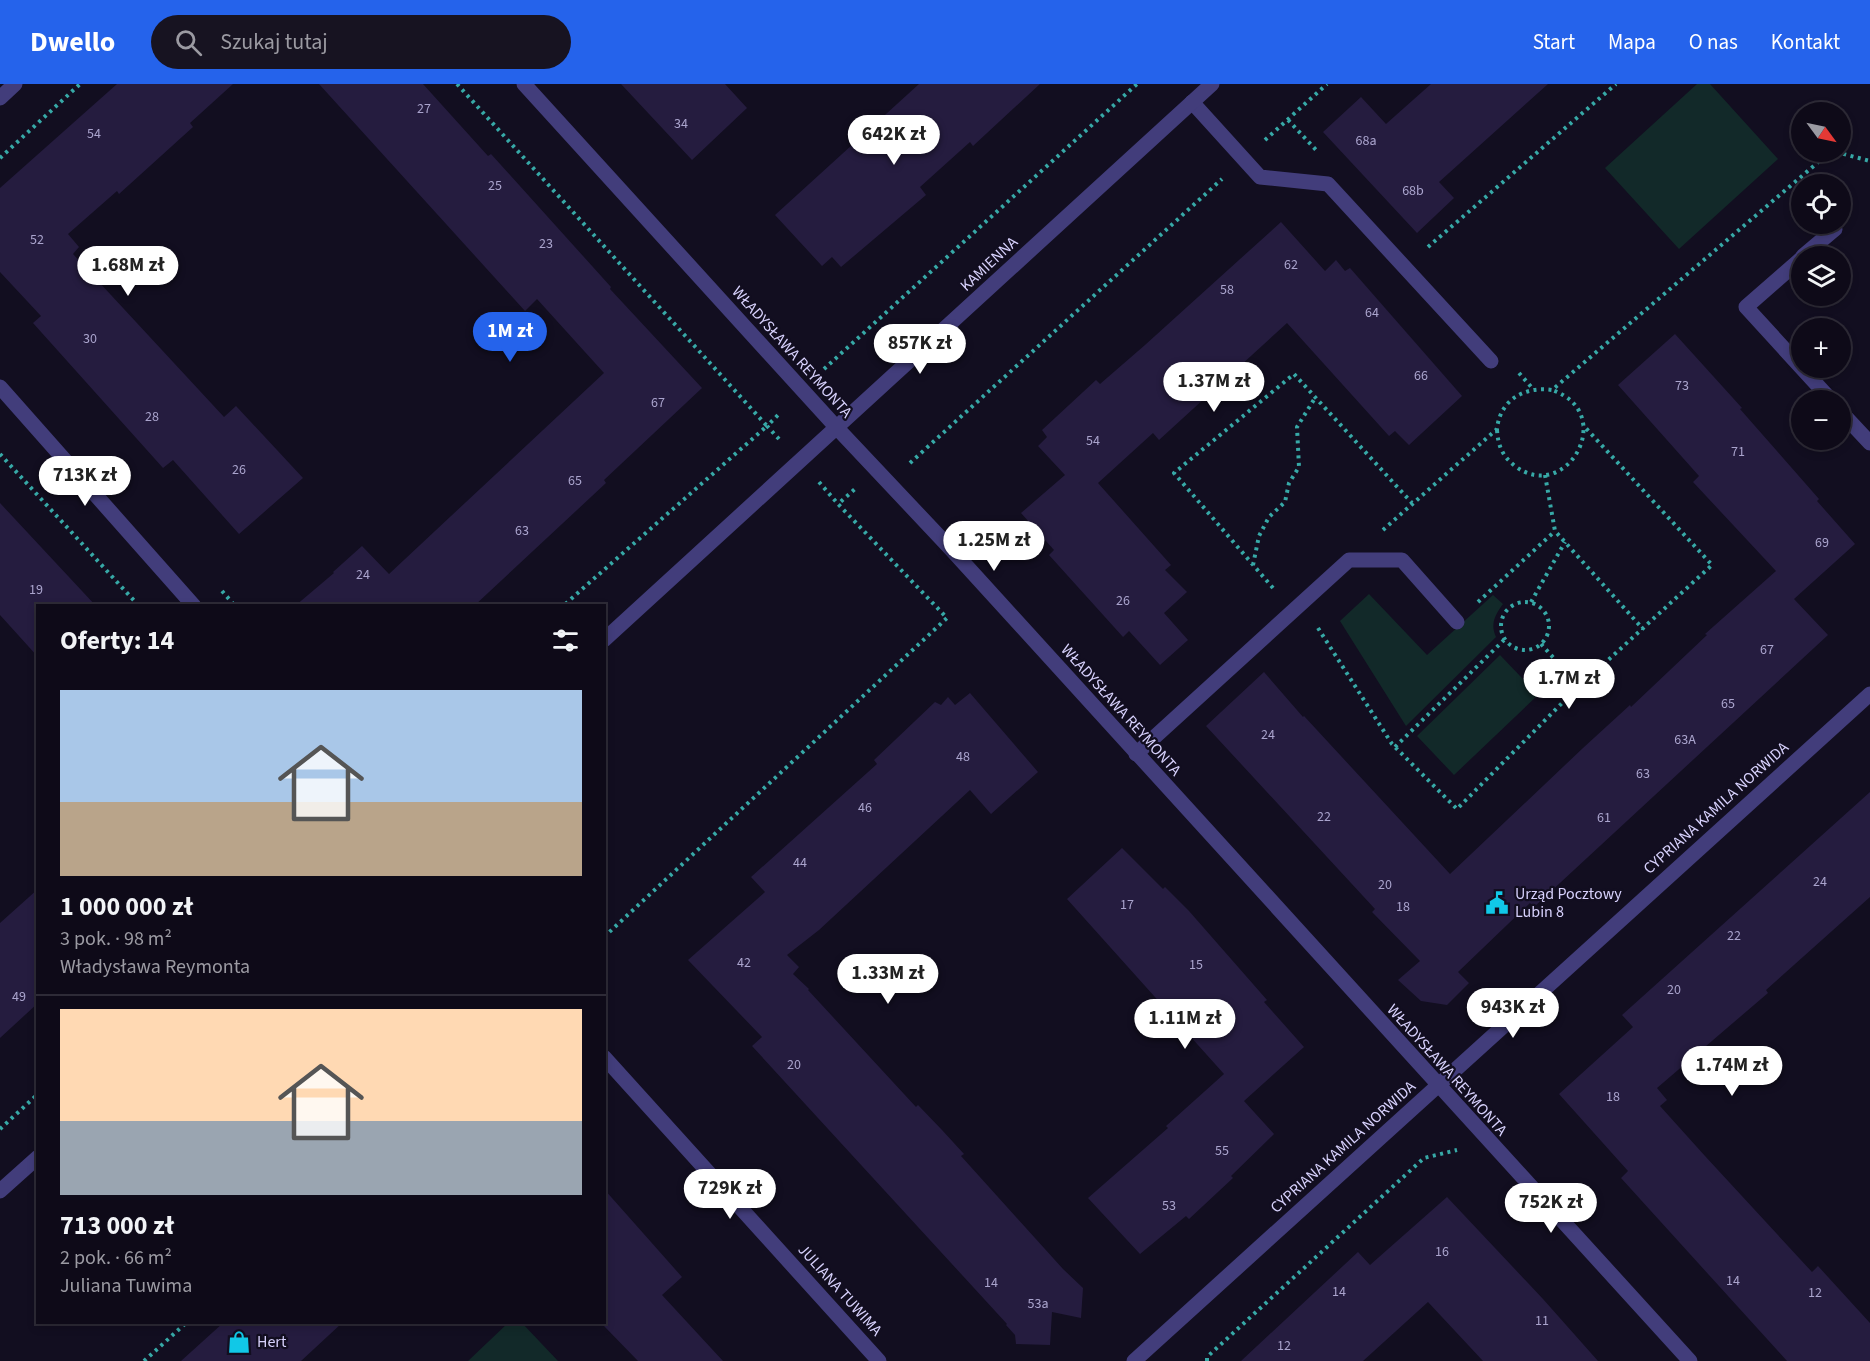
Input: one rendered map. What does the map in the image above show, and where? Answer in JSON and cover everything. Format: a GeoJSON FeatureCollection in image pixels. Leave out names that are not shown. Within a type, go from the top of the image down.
{"type":"FeatureCollection","features":[{"type":"Feature","properties":{"kind":"street"},"geometry":{"type":"LineString","coordinates":[[0,99],[15,84]]}},
{"type":"Feature","properties":{"kind":"street","name":"WŁADYSŁAWA REYMONTA"},"geometry":{"type":"LineString","coordinates":[[524,84],[1690,1361]]}},
{"type":"Feature","properties":{"kind":"street","name":"KAMIENNA"},"geometry":{"type":"LineString","coordinates":[[606,638],[1212,84]]}},
{"type":"Feature","properties":{"kind":"street"},"geometry":{"type":"LineString","coordinates":[[1192,102],[1260,177],[1328,184],[1491,361]]}},
{"type":"Feature","properties":{"kind":"street"},"geometry":{"type":"LineString","coordinates":[[1815,246],[1829,234]]}},
{"type":"Feature","properties":{"kind":"street"},"geometry":{"type":"LineString","coordinates":[[1791,267],[1746,307],[1822,390]]}},
{"type":"Feature","properties":{"kind":"street"},"geometry":{"type":"LineString","coordinates":[[0,387],[193,604]]}},
{"type":"Feature","properties":{"kind":"street"},"geometry":{"type":"LineString","coordinates":[[1851,423],[1870,443]]}},
{"type":"Feature","properties":{"kind":"street"},"geometry":{"type":"LineString","coordinates":[[1136,754],[1349,560],[1402,560],[1457,622]]}},
{"type":"Feature","properties":{"kind":"street","name":"CYPRIANA KAMILA NORWIDA"},"geometry":{"type":"LineString","coordinates":[[1134,1361],[1870,694]]}},
{"type":"Feature","properties":{"kind":"street","name":"JULIANA TUWIMA"},"geometry":{"type":"LineString","coordinates":[[606,1059],[879,1361]]}},
{"type":"Feature","properties":{"kind":"street"},"geometry":{"type":"LineString","coordinates":[[0,1191],[36,1159]]}},
{"type":"Feature","properties":{"kind":"path"},"geometry":{"type":"LineString","coordinates":[[0,158],[80,84]]}},
{"type":"Feature","properties":{"kind":"path"},"geometry":{"type":"LineString","coordinates":[[457,84],[767,426],[565,604]]}},
{"type":"Feature","properties":{"kind":"path"},"geometry":{"type":"LineString","coordinates":[[817,362],[825,370],[1137,84]]}},
{"type":"Feature","properties":{"kind":"path"},"geometry":{"type":"LineString","coordinates":[[1425,249],[1616,84]]}},
{"type":"Feature","properties":{"kind":"path"},"geometry":{"type":"LineString","coordinates":[[1851,156],[1870,161]]}},
{"type":"Feature","properties":{"kind":"path"},"geometry":{"type":"LineString","coordinates":[[1551,390],[1818,162]]}},
{"type":"Feature","properties":{"kind":"path"},"geometry":{"type":"LineString","coordinates":[[1412,503],[1294,374],[1174,472],[1253,565],[1298,607],[1395,747],[1457,809],[1580,687],[1712,565],[1583,425]]}},
{"type":"Feature","properties":{"kind":"path"},"geometry":{"type":"LineString","coordinates":[[1533,389],[1551,390],[1572,401],[1578,408],[1583,425],[1581,447],[1573,460],[1561,470],[1545,475],[1536,475],[1521,470],[1508,460],[1501,450],[1497,429],[1503,409],[1515,396],[1533,389]]}},
{"type":"Feature","properties":{"kind":"path"},"geometry":{"type":"LineString","coordinates":[[1253,565],[1259,536],[1269,517],[1285,502],[1289,483],[1299,467],[1297,428],[1316,398]]}},
{"type":"Feature","properties":{"kind":"path"},"geometry":{"type":"LineString","coordinates":[[1349,560],[1497,429]]}},
{"type":"Feature","properties":{"kind":"path"},"geometry":{"type":"LineString","coordinates":[[0,454],[137,604]]}},
{"type":"Feature","properties":{"kind":"path"},"geometry":{"type":"LineString","coordinates":[[1545,475],[1555,531],[1642,629]]}},
{"type":"Feature","properties":{"kind":"path"},"geometry":{"type":"LineString","coordinates":[[1457,622],[1555,531]]}},
{"type":"Feature","properties":{"kind":"path"},"geometry":{"type":"LineString","coordinates":[[1531,602],[1565,542]]}},
{"type":"Feature","properties":{"kind":"path"},"geometry":{"type":"LineString","coordinates":[[1531,602],[1540,607],[1548,620],[1548,634],[1541,644],[1531,650],[1522,650],[1504,640],[1500,626],[1507,609],[1516,603],[1531,602]]}},
{"type":"Feature","properties":{"kind":"path"},"geometry":{"type":"LineString","coordinates":[[1395,747],[1504,640]]}},
{"type":"Feature","properties":{"kind":"path"},"geometry":{"type":"LineString","coordinates":[[1541,644],[1580,687]]}},
{"type":"Feature","properties":{"kind":"path"},"geometry":{"type":"LineString","coordinates":[[0,1129],[36,1096]]}},
{"type":"Feature","properties":{"kind":"path"},"geometry":{"type":"LineString","coordinates":[[1207,1361],[1207,1357],[1424,1158],[1460,1149]]}},
{"type":"Feature","properties":{"kind":"path"},"geometry":{"type":"LineString","coordinates":[[144,1361],[185,1324]]}},
{"type":"Feature","properties":{"kind":"green space"},"geometry":{"type":"Polygon","coordinates":[[[1697,84],[1710,84],[1778,159],[1679,249],[1605,168],[1697,84]]]}},
{"type":"Feature","properties":{"kind":"green space"},"geometry":{"type":"Polygon","coordinates":[[[1369,594],[1427,655],[1493,595],[1503,604],[1494,620],[1493,628],[1496,637],[1406,726],[1340,621],[1369,594]]]}},
{"type":"Feature","properties":{"kind":"green space"},"geometry":{"type":"Polygon","coordinates":[[[1500,655],[1538,695],[1454,775],[1417,736],[1500,655]]]}},
{"type":"Feature","properties":{"kind":"green space"},"geometry":{"type":"Polygon","coordinates":[[[507,1324],[523,1324],[558,1361],[468,1361],[507,1324]]]}},
{"type":"Feature","properties":{"kind":"building"},"geometry":{"type":"Polygon","coordinates":[[[117,84],[233,84],[190,123],[193,127],[119,194],[117,191],[68,234],[79,247],[73,254],[224,417],[236,406],[303,478],[239,534],[173,460],[163,468],[33,323],[41,316],[0,272],[0,188],[117,84]]]}},
{"type":"Feature","properties":{"kind":"building"},"geometry":{"type":"Polygon","coordinates":[[[319,84],[423,84],[488,156],[491,154],[611,287],[610,289],[702,388],[604,480],[606,483],[476,604],[297,604],[362,546],[389,574],[604,373],[537,299],[525,311],[319,84]]]}},
{"type":"Feature","properties":{"kind":"building"},"geometry":{"type":"Polygon","coordinates":[[[621,84],[725,84],[747,108],[692,160],[621,84]]]}},
{"type":"Feature","properties":{"kind":"building"},"geometry":{"type":"Polygon","coordinates":[[[919,84],[1040,84],[973,146],[970,142],[920,187],[926,195],[841,267],[832,257],[822,266],[775,215],[919,84]]]}},
{"type":"Feature","properties":{"kind":"building"},"geometry":{"type":"Polygon","coordinates":[[[1431,84],[1548,84],[1439,182],[1454,198],[1417,233],[1323,132],[1361,97],[1386,124],[1431,84]]]}},
{"type":"Feature","properties":{"kind":"building"},"geometry":{"type":"Polygon","coordinates":[[[1281,222],[1325,271],[1336,260],[1345,271],[1350,268],[1462,396],[1409,445],[1395,431],[1389,436],[1287,323],[1159,440],[1153,433],[1098,483],[1171,565],[1165,570],[1187,592],[1164,613],[1188,640],[1160,665],[1129,631],[1123,637],[1049,555],[1054,550],[1021,513],[1065,475],[1038,446],[1047,437],[1042,430],[1096,380],[1100,384],[1145,345],[1281,222]]]}},
{"type":"Feature","properties":{"kind":"building"},"geometry":{"type":"Polygon","coordinates":[[[1675,334],[1742,408],[1740,409],[1855,544],[1794,599],[1828,635],[1534,907],[1530,903],[1458,972],[1469,983],[1447,1005],[1421,1001],[1398,980],[1420,961],[1372,912],[1375,909],[1206,726],[1264,672],[1450,874],[1583,748],[1630,705],[1631,707],[1707,635],[1705,634],[1776,571],[1693,482],[1699,476],[1618,385],[1675,334]]]}},
{"type":"Feature","properties":{"kind":"building"},"geometry":{"type":"Polygon","coordinates":[[[0,503],[94,604],[36,604],[36,655],[0,615],[0,503]]]}},
{"type":"Feature","properties":{"kind":"building"},"geometry":{"type":"Polygon","coordinates":[[[970,693],[1038,772],[991,814],[970,790],[819,930],[787,955],[799,967],[793,974],[916,1107],[918,1105],[942,1130],[964,1154],[961,1156],[1083,1288],[1081,1318],[1052,1312],[1050,1345],[1016,1344],[1015,1335],[1007,1324],[752,1046],[762,1037],[688,960],[765,892],[751,877],[877,764],[874,760],[935,702],[941,705],[948,697],[955,705],[970,693]]]}},
{"type":"Feature","properties":{"kind":"building"},"geometry":{"type":"Polygon","coordinates":[[[1870,792],[1870,897],[1766,990],[1768,993],[1657,1088],[1667,1100],[1660,1106],[1705,1156],[1812,1272],[1818,1266],[1870,1323],[1870,1361],[1787,1361],[1621,1178],[1628,1171],[1559,1094],[1633,1027],[1622,1015],[1870,792]]]}},
{"type":"Feature","properties":{"kind":"building"},"geometry":{"type":"Polygon","coordinates":[[[1122,848],[1189,911],[1267,1000],[1264,1002],[1304,1047],[1244,1101],[1274,1134],[1231,1176],[1233,1178],[1189,1219],[1186,1216],[1140,1254],[1088,1198],[1168,1128],[1166,1126],[1224,1074],[1067,899],[1122,848]]]}},
{"type":"Feature","properties":{"kind":"building"},"geometry":{"type":"Polygon","coordinates":[[[36,891],[36,1005],[0,1038],[0,923],[36,891]]]}},
{"type":"Feature","properties":{"kind":"building"},"geometry":{"type":"Polygon","coordinates":[[[606,1191],[682,1277],[662,1295],[723,1361],[638,1361],[604,1326],[606,1324],[606,1191]]]}},
{"type":"Feature","properties":{"kind":"building"},"geometry":{"type":"Polygon","coordinates":[[[1447,1197],[1598,1361],[1483,1361],[1428,1302],[1363,1361],[1241,1361],[1358,1252],[1370,1265],[1447,1197]]]}},
{"type":"Feature","properties":{"kind":"building"},"geometry":{"type":"Polygon","coordinates":[[[222,1324],[341,1324],[301,1361],[181,1361],[222,1324]]]}},
{"type":"Feature","properties":{"kind":"place","name":"Urząd Pocztowy Lubin 8"},"geometry":{"type":"Point","coordinates":[1497,903]}},
{"type":"Feature","properties":{"kind":"place","name":"Hert"},"geometry":{"type":"Point","coordinates":[239,1342]}}]}
